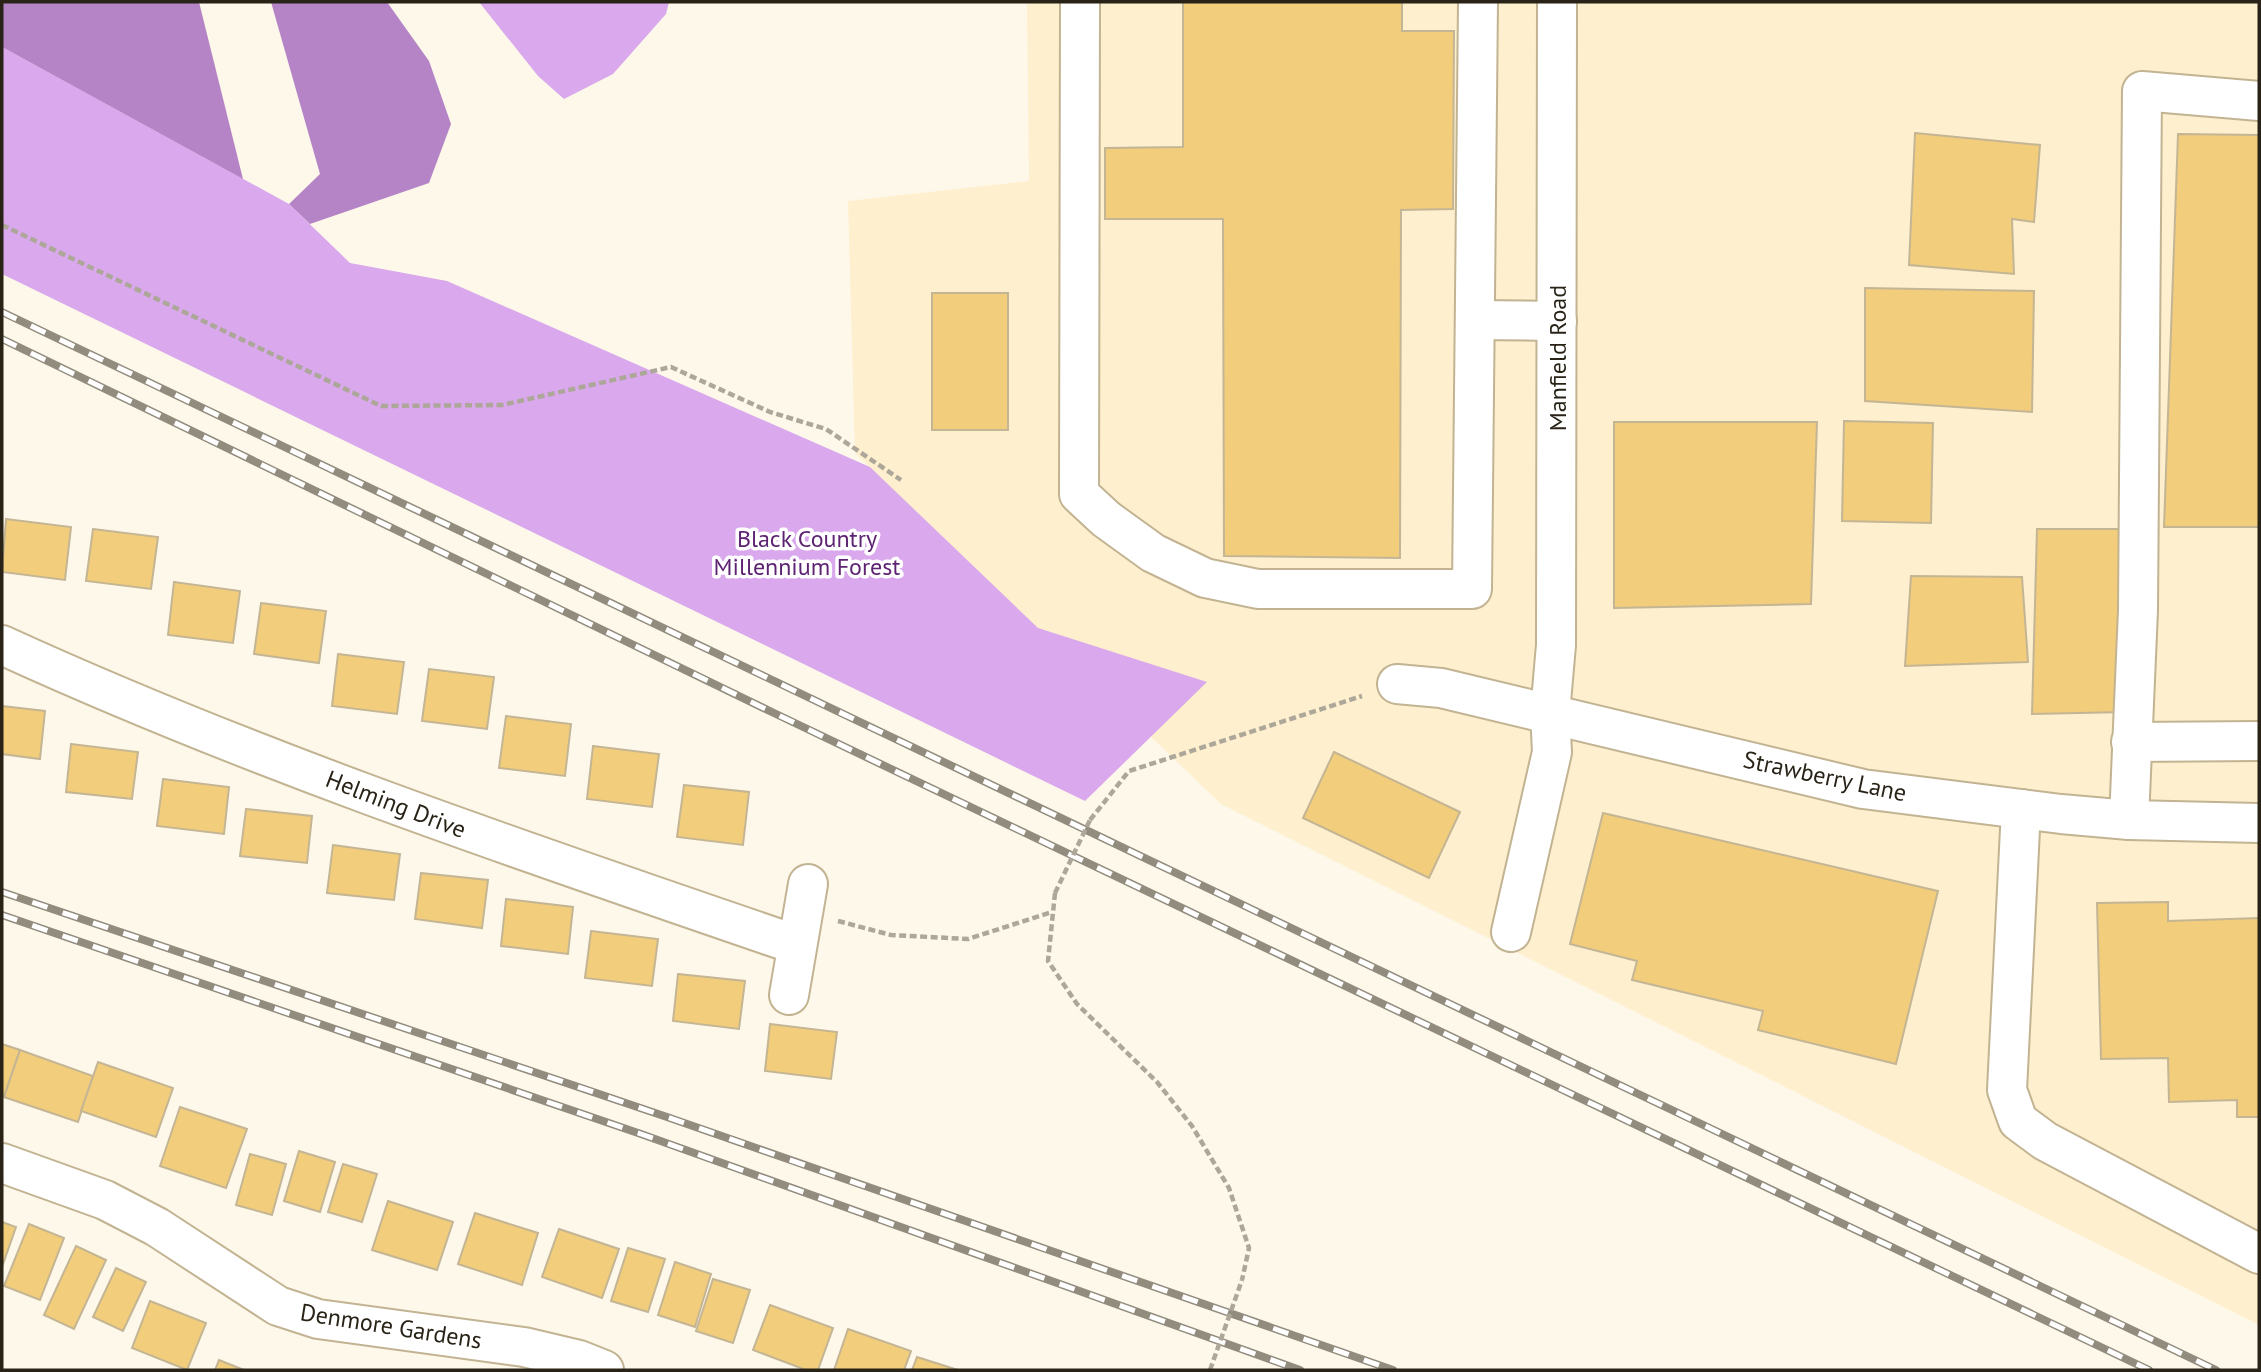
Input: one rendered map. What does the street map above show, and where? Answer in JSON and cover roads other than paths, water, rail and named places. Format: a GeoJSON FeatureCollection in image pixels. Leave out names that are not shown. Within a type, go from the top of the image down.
{"type":"FeatureCollection","features":[{"type":"Feature","properties":{"kind":"street"},"geometry":{"type":"LineString","coordinates":[[1080,2],[1079,494],[1106,519],[1153,553],[1205,578],[1258,589],[1472,589],[1478,2]]}},
{"type":"Feature","properties":{"kind":"street","name":"Manfield Road"},"geometry":{"type":"LineString","coordinates":[[1511,932],[1552,752],[1550,713],[1556,645],[1557,2]]}},
{"type":"Feature","properties":{"kind":"street"},"geometry":{"type":"LineString","coordinates":[[2129,820],[2138,610],[2142,92],[2259,101]]}},
{"type":"Feature","properties":{"kind":"street"},"geometry":{"type":"LineString","coordinates":[[1476,320],[1557,321]]}},
{"type":"Feature","properties":{"kind":"street","name":"Helming Drive"},"geometry":{"type":"LineString","coordinates":[[2,645],[128,702],[453,827],[803,914],[789,995]]}},
{"type":"Feature","properties":{"kind":"street","name":"Strawberry Lane"},"geometry":{"type":"LineString","coordinates":[[1397,684],[1441,688],[1863,789],[2129,820],[2259,823]]}},
{"type":"Feature","properties":{"kind":"street"},"geometry":{"type":"LineString","coordinates":[[2131,742],[2259,741]]}},
{"type":"Feature","properties":{"kind":"street"},"geometry":{"type":"LineString","coordinates":[[2021,809],[2007,1090],[2014,1114],[2028,1131],[2045,1141],[2259,1254]]}},
{"type":"Feature","properties":{"kind":"street","name":"Denmore Gardens"},"geometry":{"type":"LineString","coordinates":[[2,1163],[105,1200],[157,1227],[278,1306],[318,1319],[524,1347],[579,1360],[604,1370]]}},
{"type":"Feature","properties":{"kind":"railway"},"geometry":{"type":"LineString","coordinates":[[2,312],[2216,1370]]}},
{"type":"Feature","properties":{"kind":"railway"},"geometry":{"type":"LineString","coordinates":[[2,339],[776,714],[2149,1370]]}},
{"type":"Feature","properties":{"kind":"railway"},"geometry":{"type":"LineString","coordinates":[[2,892],[667,1117],[1393,1370]]}},
{"type":"Feature","properties":{"kind":"railway"},"geometry":{"type":"LineString","coordinates":[[2,915],[641,1134],[1300,1370]]}},
{"type":"Feature","properties":{"kind":"park label","name":"Black Country Millennium Forest"},"geometry":{"type":"Point","coordinates":[807,552]}}]}
